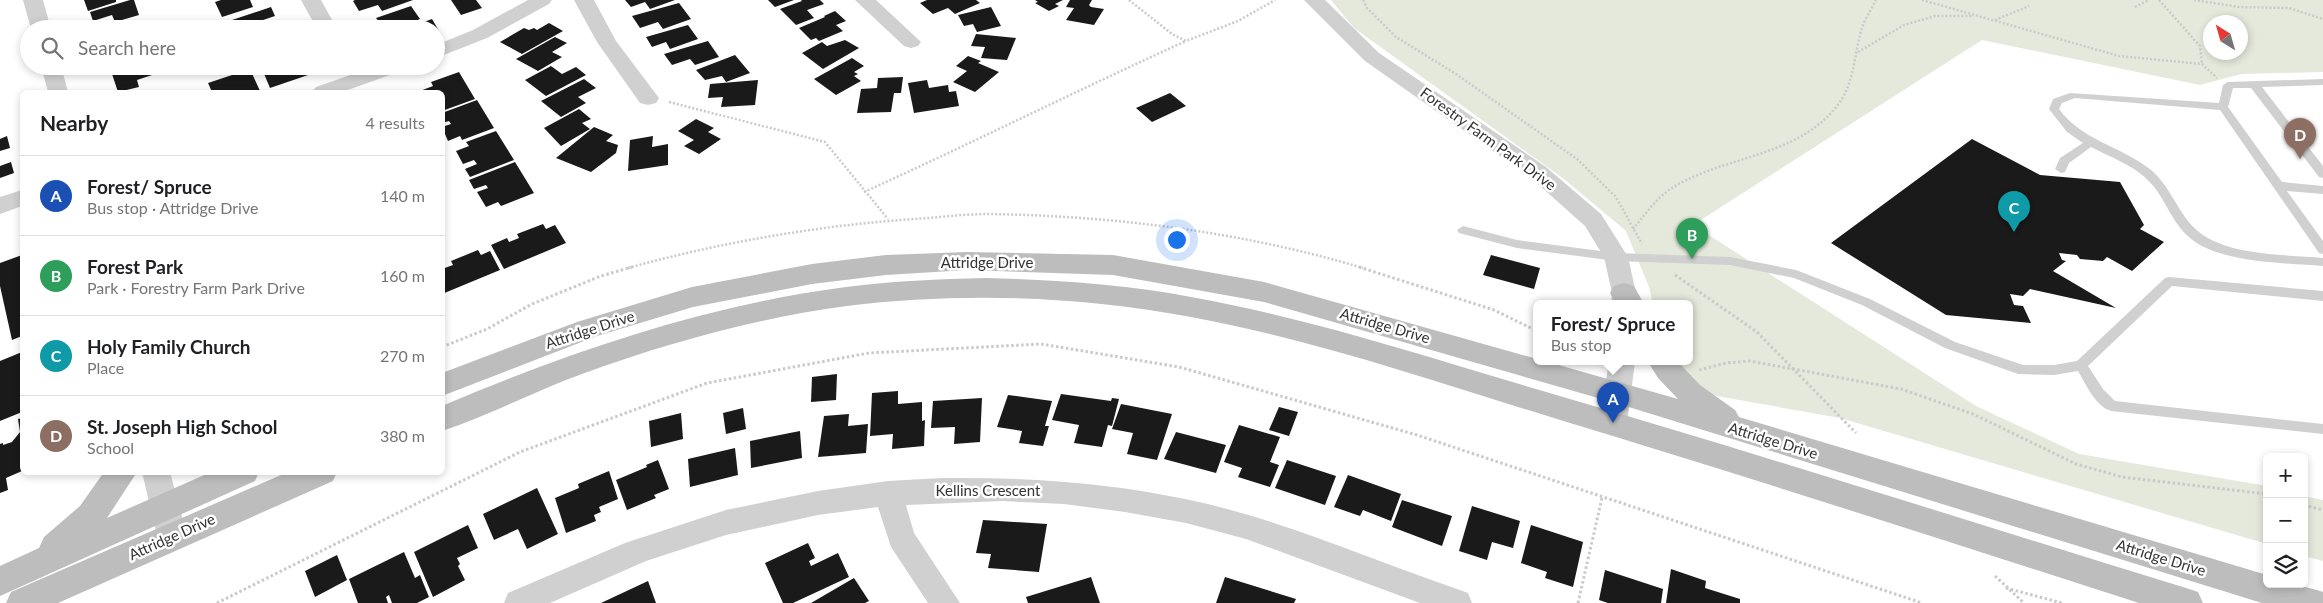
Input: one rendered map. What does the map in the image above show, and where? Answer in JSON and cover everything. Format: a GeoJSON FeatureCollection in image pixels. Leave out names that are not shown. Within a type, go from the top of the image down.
{"type":"FeatureCollection","features":[{"type":"Feature","properties":{"kind":"main road","name":"Attridge Drive"},"geometry":{"type":"LineString","coordinates":[[445,384],[492,364],[587,329],[692,297],[812,274],[886,265],[967,261],[1113,266],[1264,292],[1523,360]]}},
{"type":"Feature","properties":{"kind":"main road","name":"Attridge Drive"},"geometry":{"type":"LineString","coordinates":[[445,417],[516,386],[602,355],[720,321],[790,306],[869,294],[982,288],[1103,294],[1219,312],[1339,343],[1613,423],[2186,603]]}},
{"type":"Feature","properties":{"kind":"main road","name":"Attridge Drive"},"geometry":{"type":"LineString","coordinates":[[1538,365],[1748,434],[2311,603]]}},
{"type":"Feature","properties":{"kind":"main road"},"geometry":{"type":"LineString","coordinates":[[1664,365],[1672,377],[1694,398],[1748,434]]}},
{"type":"Feature","properties":{"kind":"main road"},"geometry":{"type":"LineString","coordinates":[[32,566],[91,516],[120,475]]}},
{"type":"Feature","properties":{"kind":"main road","name":"Attridge Drive"},"geometry":{"type":"LineString","coordinates":[[23,603],[169,522],[240,475]]}},
{"type":"Feature","properties":{"kind":"main road","name":"Attridge Drive"},"geometry":{"type":"LineString","coordinates":[[0,580],[32,566],[313,475]]}},
{"type":"Feature","properties":{"kind":"street"},"geometry":{"type":"LineString","coordinates":[[33,0],[39,20]]}},
{"type":"Feature","properties":{"kind":"street"},"geometry":{"type":"LineString","coordinates":[[311,0],[322,20]]}},
{"type":"Feature","properties":{"kind":"street"},"geometry":{"type":"LineString","coordinates":[[445,48],[480,34],[542,0]]}},
{"type":"Feature","properties":{"kind":"street"},"geometry":{"type":"LineString","coordinates":[[584,0],[608,42],[648,98]]}},
{"type":"Feature","properties":{"kind":"street"},"geometry":{"type":"LineString","coordinates":[[865,0],[911,42]]}},
{"type":"Feature","properties":{"kind":"street","name":"Forestry Farm Park Drive"},"geometry":{"type":"LineString","coordinates":[[1314,0],[1372,56],[1538,172],[1593,220],[1616,257],[1624,300]]}},
{"type":"Feature","properties":{"kind":"street"},"geometry":{"type":"LineString","coordinates":[[53,75],[57,90]]}},
{"type":"Feature","properties":{"kind":"street"},"geometry":{"type":"LineString","coordinates":[[326,90],[349,75]]}},
{"type":"Feature","properties":{"kind":"street"},"geometry":{"type":"LineString","coordinates":[[0,206],[20,199]]}},
{"type":"Feature","properties":{"kind":"street"},"geometry":{"type":"LineString","coordinates":[[1613,423],[1622,365]]}},
{"type":"Feature","properties":{"kind":"street"},"geometry":{"type":"LineString","coordinates":[[157,475],[169,522]]}},
{"type":"Feature","properties":{"kind":"street","name":"Kellins Crescent"},"geometry":{"type":"LineString","coordinates":[[528,601],[636,552],[692,533],[764,513],[888,493],[992,488],[1096,494],[1146,503],[1247,527],[1457,603]]}},
{"type":"Feature","properties":{"kind":"street"},"geometry":{"type":"LineString","coordinates":[[888,493],[901,538],[946,603]]}},
{"type":"Feature","properties":{"kind":"lane"},"geometry":{"type":"LineString","coordinates":[[2323,82],[2228,85],[2223,106],[2323,250]]}},
{"type":"Feature","properties":{"kind":"lane"},"geometry":{"type":"LineString","coordinates":[[2254,84],[2323,174]]}},
{"type":"Feature","properties":{"kind":"lane"},"geometry":{"type":"LineString","coordinates":[[2223,106],[2074,95],[2057,101],[2054,109],[2061,120],[2077,136],[2138,166],[2158,183],[2185,227],[2210,246],[2229,252],[2323,262]]}},
{"type":"Feature","properties":{"kind":"lane"},"geometry":{"type":"LineString","coordinates":[[2061,169],[2064,161],[2090,143]]}},
{"type":"Feature","properties":{"kind":"lane"},"geometry":{"type":"LineString","coordinates":[[2280,186],[2323,190]]}},
{"type":"Feature","properties":{"kind":"lane"},"geometry":{"type":"LineString","coordinates":[[1463,230],[1517,244],[1616,257],[1730,261],[1796,274],[1866,302],[1950,345],[2022,370],[2054,370],[2081,365],[2169,281],[2323,296]]}},
{"type":"Feature","properties":{"kind":"lane"},"geometry":{"type":"LineString","coordinates":[[2081,365],[2098,393],[2111,406],[2323,429]]}},
{"type":"Feature","properties":{"kind":"path"},"geometry":{"type":"LineString","coordinates":[[1129,0],[1172,34],[1186,41]]}},
{"type":"Feature","properties":{"kind":"path"},"geometry":{"type":"LineString","coordinates":[[864,192],[962,148],[1093,83],[1186,41],[1238,21],[1275,0]]}},
{"type":"Feature","properties":{"kind":"path"},"geometry":{"type":"LineString","coordinates":[[1633,229],[1671,189],[1699,175],[1798,140],[1816,130],[1837,106],[1848,87],[1861,30],[1876,0]]}},
{"type":"Feature","properties":{"kind":"path"},"geometry":{"type":"LineString","coordinates":[[1922,0],[1934,1],[1976,16],[2119,56],[2202,64],[2228,85]]}},
{"type":"Feature","properties":{"kind":"path"},"geometry":{"type":"LineString","coordinates":[[2135,7],[2149,0]]}},
{"type":"Feature","properties":{"kind":"path"},"geometry":{"type":"LineString","coordinates":[[2159,0],[2200,46],[2202,64]]}},
{"type":"Feature","properties":{"kind":"path"},"geometry":{"type":"LineString","coordinates":[[2194,0],[2239,6],[2289,8],[2323,19]]}},
{"type":"Feature","properties":{"kind":"path"},"geometry":{"type":"LineString","coordinates":[[1994,20],[2029,6]]}},
{"type":"Feature","properties":{"kind":"path"},"geometry":{"type":"LineString","coordinates":[[1857,52],[1904,25],[1936,16],[1976,16]]}},
{"type":"Feature","properties":{"kind":"path"},"geometry":{"type":"LineString","coordinates":[[682,105],[825,142],[864,192],[889,220]]}},
{"type":"Feature","properties":{"kind":"path"},"geometry":{"type":"LineString","coordinates":[[217,603],[520,452],[707,383],[869,353],[1041,344],[1180,367],[1416,435],[1922,603]]}},
{"type":"Feature","properties":{"kind":"path"},"geometry":{"type":"LineString","coordinates":[[1750,361],[1901,389],[1973,414],[2076,464],[2122,477],[2263,494]]}},
{"type":"Feature","properties":{"kind":"path"},"geometry":{"type":"LineString","coordinates":[[1578,603],[1602,498]]}},
{"type":"Feature","properties":{"kind":"path"},"geometry":{"type":"LineString","coordinates":[[2308,506],[2323,510]]}},
{"type":"Feature","properties":{"kind":"path"},"geometry":{"type":"LineString","coordinates":[[1995,576],[2024,603]]}},
{"type":"Feature","properties":{"kind":"path"},"geometry":{"type":"LineString","coordinates":[[2006,588],[2062,603]]}},
{"type":"Feature","properties":{"kind":"shaded area"},"geometry":{"type":"Polygon","coordinates":[[[1331,0],[2323,0],[2323,72],[2241,74],[2200,85],[1982,40],[1693,225],[1976,406],[2079,454],[2263,485],[2263,543],[1840,418],[1711,395],[1694,383],[1679,365],[1693,365],[1693,300],[1652,300],[1649,287],[1626,231],[1564,179],[1354,28],[1331,0]]]}},
{"type":"Feature","properties":{"kind":"shaded area"},"geometry":{"type":"Polygon","coordinates":[[[2308,497],[2323,500],[2323,561],[2308,557],[2308,497]]]}},
{"type":"Feature","properties":{"kind":"building"},"geometry":{"type":"Polygon","coordinates":[[[84,0],[116,0],[116,2],[88,11],[84,0]]]}},
{"type":"Feature","properties":{"kind":"building"},"geometry":{"type":"Polygon","coordinates":[[[134,0],[139,15],[122,20],[114,20],[112,15],[93,20],[90,12],[134,0]]]}},
{"type":"Feature","properties":{"kind":"building"},"geometry":{"type":"Polygon","coordinates":[[[221,0],[250,0],[253,7],[222,17],[215,2],[221,0]]]}},
{"type":"Feature","properties":{"kind":"building"},"geometry":{"type":"Polygon","coordinates":[[[413,0],[382,11],[378,5],[359,11],[353,1],[413,0]]]}},
{"type":"Feature","properties":{"kind":"building"},"geometry":{"type":"Polygon","coordinates":[[[451,0],[476,0],[482,8],[461,15],[451,0]]]}},
{"type":"Feature","properties":{"kind":"building"},"geometry":{"type":"Polygon","coordinates":[[[625,0],[675,0],[650,9],[645,2],[631,7],[625,0]]]}},
{"type":"Feature","properties":{"kind":"building"},"geometry":{"type":"Polygon","coordinates":[[[768,0],[794,0],[775,7],[768,0]]]}},
{"type":"Feature","properties":{"kind":"building"},"geometry":{"type":"Polygon","coordinates":[[[801,0],[820,0],[824,4],[807,10],[814,18],[796,25],[780,9],[801,0]]]}},
{"type":"Feature","properties":{"kind":"building"},"geometry":{"type":"Polygon","coordinates":[[[927,0],[976,0],[980,3],[955,14],[948,8],[933,14],[920,3],[927,0]]]}},
{"type":"Feature","properties":{"kind":"building"},"geometry":{"type":"Polygon","coordinates":[[[1035,0],[1063,0],[1055,4],[1059,6],[1049,11],[1035,3],[1038,2],[1035,0]]]}},
{"type":"Feature","properties":{"kind":"building"},"geometry":{"type":"Polygon","coordinates":[[[1070,0],[1092,0],[1089,5],[1091,7],[1104,9],[1094,25],[1066,20],[1074,8],[1066,7],[1070,0]]]}},
{"type":"Feature","properties":{"kind":"building"},"geometry":{"type":"Polygon","coordinates":[[[679,3],[691,19],[663,29],[658,22],[640,28],[632,16],[679,3]]]}},
{"type":"Feature","properties":{"kind":"building"},"geometry":{"type":"Polygon","coordinates":[[[411,6],[420,19],[378,20],[376,18],[411,6]]]}},
{"type":"Feature","properties":{"kind":"building"},"geometry":{"type":"Polygon","coordinates":[[[271,7],[275,16],[263,20],[232,20],[271,7]]]}},
{"type":"Feature","properties":{"kind":"building"},"geometry":{"type":"Polygon","coordinates":[[[991,7],[1001,26],[977,32],[973,24],[964,26],[958,15],[991,7]]]}},
{"type":"Feature","properties":{"kind":"building"},"geometry":{"type":"Polygon","coordinates":[[[835,11],[846,21],[836,25],[843,31],[819,41],[816,38],[811,40],[799,28],[825,17],[835,11]]]}},
{"type":"Feature","properties":{"kind":"building"},"geometry":{"type":"Polygon","coordinates":[[[549,23],[563,31],[522,54],[500,42],[524,28],[529,30],[534,28],[537,30],[549,23]]]}},
{"type":"Feature","properties":{"kind":"building"},"geometry":{"type":"Polygon","coordinates":[[[688,25],[698,39],[670,49],[666,42],[652,47],[646,37],[688,25]]]}},
{"type":"Feature","properties":{"kind":"building"},"geometry":{"type":"Polygon","coordinates":[[[976,34],[1016,38],[1007,60],[981,58],[985,47],[971,46],[976,34]]]}},
{"type":"Feature","properties":{"kind":"building"},"geometry":{"type":"Polygon","coordinates":[[[555,37],[567,43],[552,52],[562,57],[538,71],[516,59],[555,37]]]}},
{"type":"Feature","properties":{"kind":"building"},"geometry":{"type":"Polygon","coordinates":[[[845,40],[859,48],[823,69],[802,53],[822,42],[827,46],[845,40]]]}},
{"type":"Feature","properties":{"kind":"building"},"geometry":{"type":"Polygon","coordinates":[[[708,41],[719,57],[695,65],[690,59],[672,65],[664,54],[708,41]]]}},
{"type":"Feature","properties":{"kind":"building"},"geometry":{"type":"Polygon","coordinates":[[[735,55],[750,73],[726,82],[722,76],[705,80],[696,70],[735,55]]]}},
{"type":"Feature","properties":{"kind":"building"},"geometry":{"type":"Polygon","coordinates":[[[968,56],[981,61],[978,63],[999,72],[975,92],[953,82],[967,71],[956,66],[968,56]]]}},
{"type":"Feature","properties":{"kind":"building"},"geometry":{"type":"Polygon","coordinates":[[[852,58],[864,66],[854,72],[858,74],[854,76],[861,81],[836,95],[814,79],[852,58]]]}},
{"type":"Feature","properties":{"kind":"building"},"geometry":{"type":"Polygon","coordinates":[[[551,66],[562,74],[576,67],[586,75],[546,96],[525,80],[551,66]]]}},
{"type":"Feature","properties":{"kind":"building"},"geometry":{"type":"Polygon","coordinates":[[[459,72],[475,99],[445,110],[445,90],[423,90],[433,86],[431,82],[459,72]]]}},
{"type":"Feature","properties":{"kind":"building"},"geometry":{"type":"Polygon","coordinates":[[[112,75],[152,75],[137,80],[139,87],[117,90],[112,75]]]}},
{"type":"Feature","properties":{"kind":"building"},"geometry":{"type":"Polygon","coordinates":[[[232,75],[253,75],[260,90],[211,90],[208,83],[232,75]]]}},
{"type":"Feature","properties":{"kind":"building"},"geometry":{"type":"Polygon","coordinates":[[[265,75],[308,75],[270,88],[265,75]]]}},
{"type":"Feature","properties":{"kind":"building"},"geometry":{"type":"Polygon","coordinates":[[[903,77],[901,93],[894,93],[891,112],[857,113],[861,89],[877,88],[878,78],[903,77]]]}},
{"type":"Feature","properties":{"kind":"building"},"geometry":{"type":"Polygon","coordinates":[[[584,79],[596,88],[578,97],[586,103],[561,117],[541,101],[584,79]]]}},
{"type":"Feature","properties":{"kind":"building"},"geometry":{"type":"Polygon","coordinates":[[[758,80],[755,105],[721,107],[723,97],[708,98],[710,84],[758,80]]]}},
{"type":"Feature","properties":{"kind":"building"},"geometry":{"type":"Polygon","coordinates":[[[927,80],[929,88],[948,85],[949,92],[956,91],[959,106],[914,113],[908,83],[927,80]]]}},
{"type":"Feature","properties":{"kind":"building"},"geometry":{"type":"Polygon","coordinates":[[[1170,93],[1186,106],[1152,122],[1136,108],[1170,93]]]}},
{"type":"Feature","properties":{"kind":"building"},"geometry":{"type":"Polygon","coordinates":[[[477,100],[494,128],[462,140],[460,136],[448,141],[445,134],[445,126],[451,124],[449,121],[445,122],[445,112],[477,100]]]}},
{"type":"Feature","properties":{"kind":"building"},"geometry":{"type":"Polygon","coordinates":[[[579,109],[591,119],[582,123],[590,129],[561,146],[544,128],[579,109]]]}},
{"type":"Feature","properties":{"kind":"building"},"geometry":{"type":"Polygon","coordinates":[[[696,119],[714,128],[708,132],[721,139],[699,154],[684,146],[694,140],[678,131],[696,119]]]}},
{"type":"Feature","properties":{"kind":"building"},"geometry":{"type":"Polygon","coordinates":[[[594,127],[613,135],[606,141],[618,145],[616,153],[591,172],[556,158],[594,127]]]}},
{"type":"Feature","properties":{"kind":"building"},"geometry":{"type":"Polygon","coordinates":[[[496,131],[514,160],[470,177],[465,169],[477,164],[474,160],[463,164],[456,151],[469,146],[466,142],[496,131]]]}},
{"type":"Feature","properties":{"kind":"building"},"geometry":{"type":"Polygon","coordinates":[[[7,136],[10,148],[0,151],[0,139],[7,136]]]}},
{"type":"Feature","properties":{"kind":"building"},"geometry":{"type":"Polygon","coordinates":[[[653,136],[652,147],[668,144],[668,165],[628,171],[630,140],[653,136]]]}},
{"type":"Feature","properties":{"kind":"building"},"geometry":{"type":"Polygon","coordinates":[[[1972,139],[2040,175],[2120,182],[2144,225],[2140,229],[2164,242],[2132,271],[2107,257],[2103,261],[2080,259],[2077,255],[2059,253],[2062,260],[2066,261],[2053,271],[2116,308],[2030,289],[2023,296],[2010,294],[2014,305],[2023,306],[2031,323],[1946,315],[1831,243],[1972,139]]]}},
{"type":"Feature","properties":{"kind":"building"},"geometry":{"type":"Polygon","coordinates":[[[11,162],[14,173],[0,178],[0,166],[11,162]]]}},
{"type":"Feature","properties":{"kind":"building"},"geometry":{"type":"Polygon","coordinates":[[[515,162],[534,193],[501,206],[498,202],[486,207],[477,192],[488,188],[486,185],[474,189],[469,180],[515,162]]]}},
{"type":"Feature","properties":{"kind":"building"},"geometry":{"type":"Polygon","coordinates":[[[543,224],[546,229],[555,225],[566,243],[504,269],[491,245],[507,238],[509,242],[519,238],[517,234],[543,224]]]}},
{"type":"Feature","properties":{"kind":"building"},"geometry":{"type":"Polygon","coordinates":[[[478,250],[481,255],[490,251],[500,270],[445,293],[445,268],[453,265],[451,261],[478,250]]]}},
{"type":"Feature","properties":{"kind":"building"},"geometry":{"type":"Polygon","coordinates":[[[1491,255],[1540,268],[1534,289],[1483,275],[1491,255]]]}},
{"type":"Feature","properties":{"kind":"building"},"geometry":{"type":"Polygon","coordinates":[[[20,256],[20,337],[12,340],[0,286],[0,263],[20,256]]]}},
{"type":"Feature","properties":{"kind":"building"},"geometry":{"type":"Polygon","coordinates":[[[20,353],[20,413],[0,421],[0,361],[20,353]]]}},
{"type":"Feature","properties":{"kind":"building"},"geometry":{"type":"Polygon","coordinates":[[[837,374],[836,400],[811,402],[812,377],[837,374]]]}},
{"type":"Feature","properties":{"kind":"building"},"geometry":{"type":"Polygon","coordinates":[[[898,391],[898,404],[922,402],[922,421],[925,420],[924,446],[892,449],[893,434],[870,436],[872,393],[898,391]]]}},
{"type":"Feature","properties":{"kind":"building"},"geometry":{"type":"Polygon","coordinates":[[[1061,394],[1111,401],[1112,398],[1119,399],[1112,426],[1108,425],[1102,447],[1074,443],[1079,425],[1052,420],[1061,394]]]}},
{"type":"Feature","properties":{"kind":"building"},"geometry":{"type":"Polygon","coordinates":[[[1008,395],[1052,401],[1045,426],[1049,426],[1043,446],[1019,443],[1022,431],[997,427],[1008,395]]]}},
{"type":"Feature","properties":{"kind":"building"},"geometry":{"type":"Polygon","coordinates":[[[982,398],[980,442],[954,444],[955,427],[931,428],[933,401],[982,398]]]}},
{"type":"Feature","properties":{"kind":"building"},"geometry":{"type":"Polygon","coordinates":[[[1121,404],[1172,414],[1157,460],[1127,454],[1133,433],[1112,429],[1121,404]]]}},
{"type":"Feature","properties":{"kind":"building"},"geometry":{"type":"Polygon","coordinates":[[[1279,407],[1298,412],[1289,436],[1269,430],[1279,407]]]}},
{"type":"Feature","properties":{"kind":"building"},"geometry":{"type":"Polygon","coordinates":[[[743,408],[746,429],[726,434],[723,413],[743,408]]]}},
{"type":"Feature","properties":{"kind":"building"},"geometry":{"type":"Polygon","coordinates":[[[681,413],[683,439],[651,447],[649,421],[681,413]]]}},
{"type":"Feature","properties":{"kind":"building"},"geometry":{"type":"Polygon","coordinates":[[[849,414],[848,426],[868,424],[866,453],[818,457],[824,416],[849,414]]]}},
{"type":"Feature","properties":{"kind":"building"},"geometry":{"type":"Polygon","coordinates":[[[1239,425],[1280,437],[1270,462],[1279,465],[1270,487],[1238,477],[1242,468],[1224,462],[1239,425]]]}},
{"type":"Feature","properties":{"kind":"building"},"geometry":{"type":"Polygon","coordinates":[[[800,431],[802,458],[751,468],[750,441],[800,431]]]}},
{"type":"Feature","properties":{"kind":"building"},"geometry":{"type":"Polygon","coordinates":[[[20,432],[20,472],[6,478],[8,490],[0,493],[0,444],[12,442],[20,432]]]}},
{"type":"Feature","properties":{"kind":"building"},"geometry":{"type":"Polygon","coordinates":[[[1176,432],[1226,445],[1216,473],[1164,459],[1176,432]]]}},
{"type":"Feature","properties":{"kind":"building"},"geometry":{"type":"Polygon","coordinates":[[[735,448],[738,475],[690,487],[688,459],[735,448]]]}},
{"type":"Feature","properties":{"kind":"building"},"geometry":{"type":"Polygon","coordinates":[[[658,460],[669,489],[654,495],[656,498],[627,510],[616,480],[647,467],[646,465],[658,460]]]}},
{"type":"Feature","properties":{"kind":"building"},"geometry":{"type":"Polygon","coordinates":[[[1287,460],[1336,476],[1325,505],[1275,488],[1287,460]]]}},
{"type":"Feature","properties":{"kind":"building"},"geometry":{"type":"Polygon","coordinates":[[[609,471],[618,499],[599,507],[601,512],[594,515],[596,521],[566,533],[555,498],[579,488],[578,484],[609,471]]]}},
{"type":"Feature","properties":{"kind":"building"},"geometry":{"type":"Polygon","coordinates":[[[1348,475],[1401,494],[1391,521],[1363,510],[1360,516],[1334,507],[1348,475]]]}},
{"type":"Feature","properties":{"kind":"building"},"geometry":{"type":"Polygon","coordinates":[[[537,488],[558,534],[527,549],[518,529],[494,540],[483,514],[537,488]]]}},
{"type":"Feature","properties":{"kind":"building"},"geometry":{"type":"Polygon","coordinates":[[[1402,500],[1452,516],[1442,546],[1392,527],[1402,500]]]}},
{"type":"Feature","properties":{"kind":"building"},"geometry":{"type":"Polygon","coordinates":[[[1472,506],[1520,521],[1513,548],[1492,542],[1487,560],[1459,551],[1472,506]]]}},
{"type":"Feature","properties":{"kind":"building"},"geometry":{"type":"Polygon","coordinates":[[[983,520],[1047,524],[1039,572],[988,568],[991,554],[976,553],[983,520]]]}},
{"type":"Feature","properties":{"kind":"building"},"geometry":{"type":"Polygon","coordinates":[[[468,525],[478,548],[457,558],[460,564],[458,566],[465,580],[433,597],[414,552],[468,525]]]}},
{"type":"Feature","properties":{"kind":"building"},"geometry":{"type":"Polygon","coordinates":[[[1531,525],[1583,542],[1573,587],[1545,578],[1547,572],[1521,563],[1531,525]]]}},
{"type":"Feature","properties":{"kind":"building"},"geometry":{"type":"Polygon","coordinates":[[[808,543],[815,558],[809,561],[811,566],[838,553],[849,577],[793,603],[783,603],[765,563],[808,543]]]}},
{"type":"Feature","properties":{"kind":"building"},"geometry":{"type":"Polygon","coordinates":[[[404,552],[415,578],[420,575],[429,597],[417,603],[392,603],[389,595],[386,597],[388,603],[358,603],[349,579],[404,552]]]}},
{"type":"Feature","properties":{"kind":"building"},"geometry":{"type":"Polygon","coordinates":[[[337,555],[347,580],[315,597],[305,571],[337,555]]]}},
{"type":"Feature","properties":{"kind":"building"},"geometry":{"type":"Polygon","coordinates":[[[1671,569],[1706,581],[1705,588],[1740,599],[1740,603],[1666,603],[1671,569]]]}},
{"type":"Feature","properties":{"kind":"building"},"geometry":{"type":"Polygon","coordinates":[[[1605,570],[1663,589],[1661,603],[1608,603],[1599,600],[1605,570]]]}},
{"type":"Feature","properties":{"kind":"building"},"geometry":{"type":"Polygon","coordinates":[[[1091,577],[1100,603],[1028,603],[1026,597],[1091,577]]]}},
{"type":"Feature","properties":{"kind":"building"},"geometry":{"type":"Polygon","coordinates":[[[1225,577],[1296,599],[1294,603],[1216,603],[1225,577]]]}},
{"type":"Feature","properties":{"kind":"building"},"geometry":{"type":"Polygon","coordinates":[[[854,578],[869,601],[865,603],[811,603],[854,578]]]}},
{"type":"Feature","properties":{"kind":"building"},"geometry":{"type":"Polygon","coordinates":[[[648,581],[656,603],[601,603],[648,581]]]}},
{"type":"Feature","properties":{"kind":"place","name":"St. Joseph High School"},"geometry":{"type":"Point","coordinates":[2300,159]}},
{"type":"Feature","properties":{"kind":"place","name":"Holy Family Church"},"geometry":{"type":"Point","coordinates":[2014,232]}},
{"type":"Feature","properties":{"kind":"place","name":"Forest Park"},"geometry":{"type":"Point","coordinates":[1692,259]}},
{"type":"Feature","properties":{"kind":"place","name":"Forest/ Spruce"},"geometry":{"type":"Point","coordinates":[1613,423]}}]}
